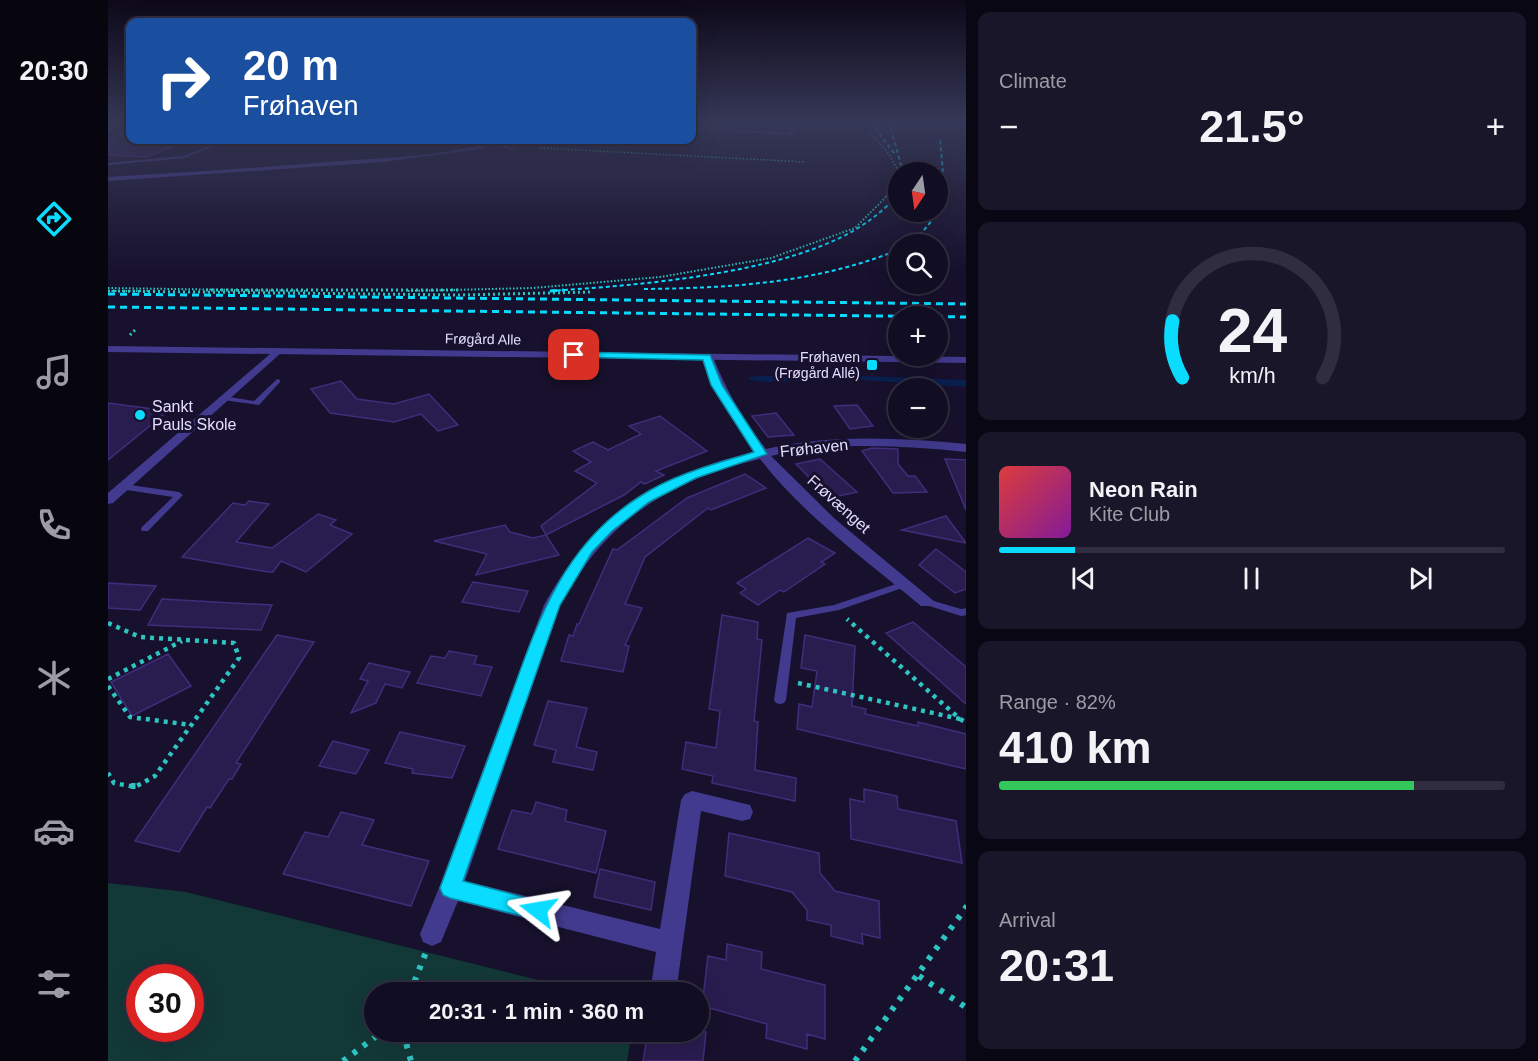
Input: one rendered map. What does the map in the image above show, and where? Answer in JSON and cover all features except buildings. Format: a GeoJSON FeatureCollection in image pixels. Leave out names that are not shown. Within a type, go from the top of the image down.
{"type":"FeatureCollection","features":[{"type":"Feature","properties":{"kind":"street"},"geometry":{"type":"LineString","coordinates":[[108,179],[209,172]]}},
{"type":"Feature","properties":{"kind":"street","name":"Frøgård Alle"},"geometry":{"type":"LineString","coordinates":[[108,349],[966,360]]}},
{"type":"Feature","properties":{"kind":"street"},"geometry":{"type":"LineString","coordinates":[[108,500],[276,351]]}},
{"type":"Feature","properties":{"kind":"street","name":"Frøvænget"},"geometry":{"type":"LineString","coordinates":[[707,357],[716,385],[761,454],[800,494],[927,602]]}},
{"type":"Feature","properties":{"kind":"street","name":"Frøhaven"},"geometry":{"type":"LineString","coordinates":[[432,934],[545,625],[569,575],[607,528],[644,499],[691,475],[761,454],[824,445],[866,443],[966,448]]}},
{"type":"Feature","properties":{"kind":"street"},"geometry":{"type":"LineString","coordinates":[[665,982],[692,800],[742,812]]}},
{"type":"Feature","properties":{"kind":"street"},"geometry":{"type":"LineString","coordinates":[[450,888],[670,943]]}},
{"type":"Feature","properties":{"kind":"lane"},"geometry":{"type":"LineString","coordinates":[[224,398],[256,403],[278,381]]}},
{"type":"Feature","properties":{"kind":"lane"},"geometry":{"type":"LineString","coordinates":[[123,487],[179,495],[145,529]]}},
{"type":"Feature","properties":{"kind":"lane"},"geometry":{"type":"LineString","coordinates":[[780,700],[791,615],[835,608],[905,584]]}},
{"type":"Feature","properties":{"kind":"lane"},"geometry":{"type":"LineString","coordinates":[[927,602],[961,613],[966,612]]}},
{"type":"Feature","properties":{"kind":"path"},"geometry":{"type":"LineString","coordinates":[[108,289],[498,291],[611,284],[689,274],[777,256],[843,232],[882,209]]}},
{"type":"Feature","properties":{"kind":"path"},"geometry":{"type":"LineString","coordinates":[[108,289],[459,295],[592,292]]}},
{"type":"Feature","properties":{"kind":"path"},"geometry":{"type":"LineString","coordinates":[[835,608],[966,723]]}},
{"type":"Feature","properties":{"kind":"path"},"geometry":{"type":"LineString","coordinates":[[108,623],[140,637],[234,643],[239,658],[154,776],[135,787],[114,783],[108,773]]}},
{"type":"Feature","properties":{"kind":"path"},"geometry":{"type":"LineString","coordinates":[[108,680],[183,640]]}},
{"type":"Feature","properties":{"kind":"path"},"geometry":{"type":"LineString","coordinates":[[782,680],[960,719]]}},
{"type":"Feature","properties":{"kind":"path"},"geometry":{"type":"LineString","coordinates":[[108,686],[130,717],[191,725]]}},
{"type":"Feature","properties":{"kind":"path"},"geometry":{"type":"LineString","coordinates":[[855,1061],[919,976],[966,906]]}},
{"type":"Feature","properties":{"kind":"path"},"geometry":{"type":"LineString","coordinates":[[414,982],[432,934]]}},
{"type":"Feature","properties":{"kind":"path"},"geometry":{"type":"LineString","coordinates":[[919,976],[966,1008]]}},
{"type":"Feature","properties":{"kind":"path"},"geometry":{"type":"LineString","coordinates":[[343,1061],[369,1042]]}},
{"type":"Feature","properties":{"kind":"path"},"geometry":{"type":"LineString","coordinates":[[406,1042],[411,1061]]}},
{"type":"Feature","properties":{"kind":"green space"},"geometry":{"type":"Polygon","coordinates":[[[108,883],[186,892],[546,982],[364,982],[364,1042],[630,1042],[627,1061],[108,1061],[108,883]]]}},
{"type":"Feature","properties":{"kind":"water"},"geometry":{"type":"Polygon","coordinates":[[[750,377],[915,378],[888,378],[888,382],[862,380],[765,382],[750,380],[750,377]]]}},
{"type":"Feature","properties":{"kind":"water"},"geometry":{"type":"Polygon","coordinates":[[[948,379],[966,380],[966,387],[948,386],[948,379]]]}},
{"type":"Feature","properties":{"kind":"railway"},"geometry":{"type":"LineString","coordinates":[[920,234],[938,209],[943,172]]}},
{"type":"Feature","properties":{"kind":"railway"},"geometry":{"type":"LineString","coordinates":[[564,290],[550,291],[671,280],[760,265],[802,253],[839,238],[870,220],[888,205]]}},
{"type":"Feature","properties":{"kind":"railway"},"geometry":{"type":"LineString","coordinates":[[644,289],[773,282],[836,270],[888,254]]}},
{"type":"Feature","properties":{"kind":"railway"},"geometry":{"type":"LineString","coordinates":[[108,294],[966,304]]}},
{"type":"Feature","properties":{"kind":"railway"},"geometry":{"type":"LineString","coordinates":[[108,307],[966,317]]}},
{"type":"Feature","properties":{"kind":"place","name":"Frøhaven (Frøgård Allé)"},"geometry":{"type":"Point","coordinates":[872,365]}},
{"type":"Feature","properties":{"kind":"place","name":"Sankt Pauls Skole"},"geometry":{"type":"Point","coordinates":[140,415]}},
{"type":"Feature","properties":{"kind":"route"},"geometry":{"type":"LineString","coordinates":[[538,910],[450,888],[552,605],[587,550],[607,528],[644,499],[691,475],[761,454],[736,419],[716,385],[707,357],[574,355]]}}]}
